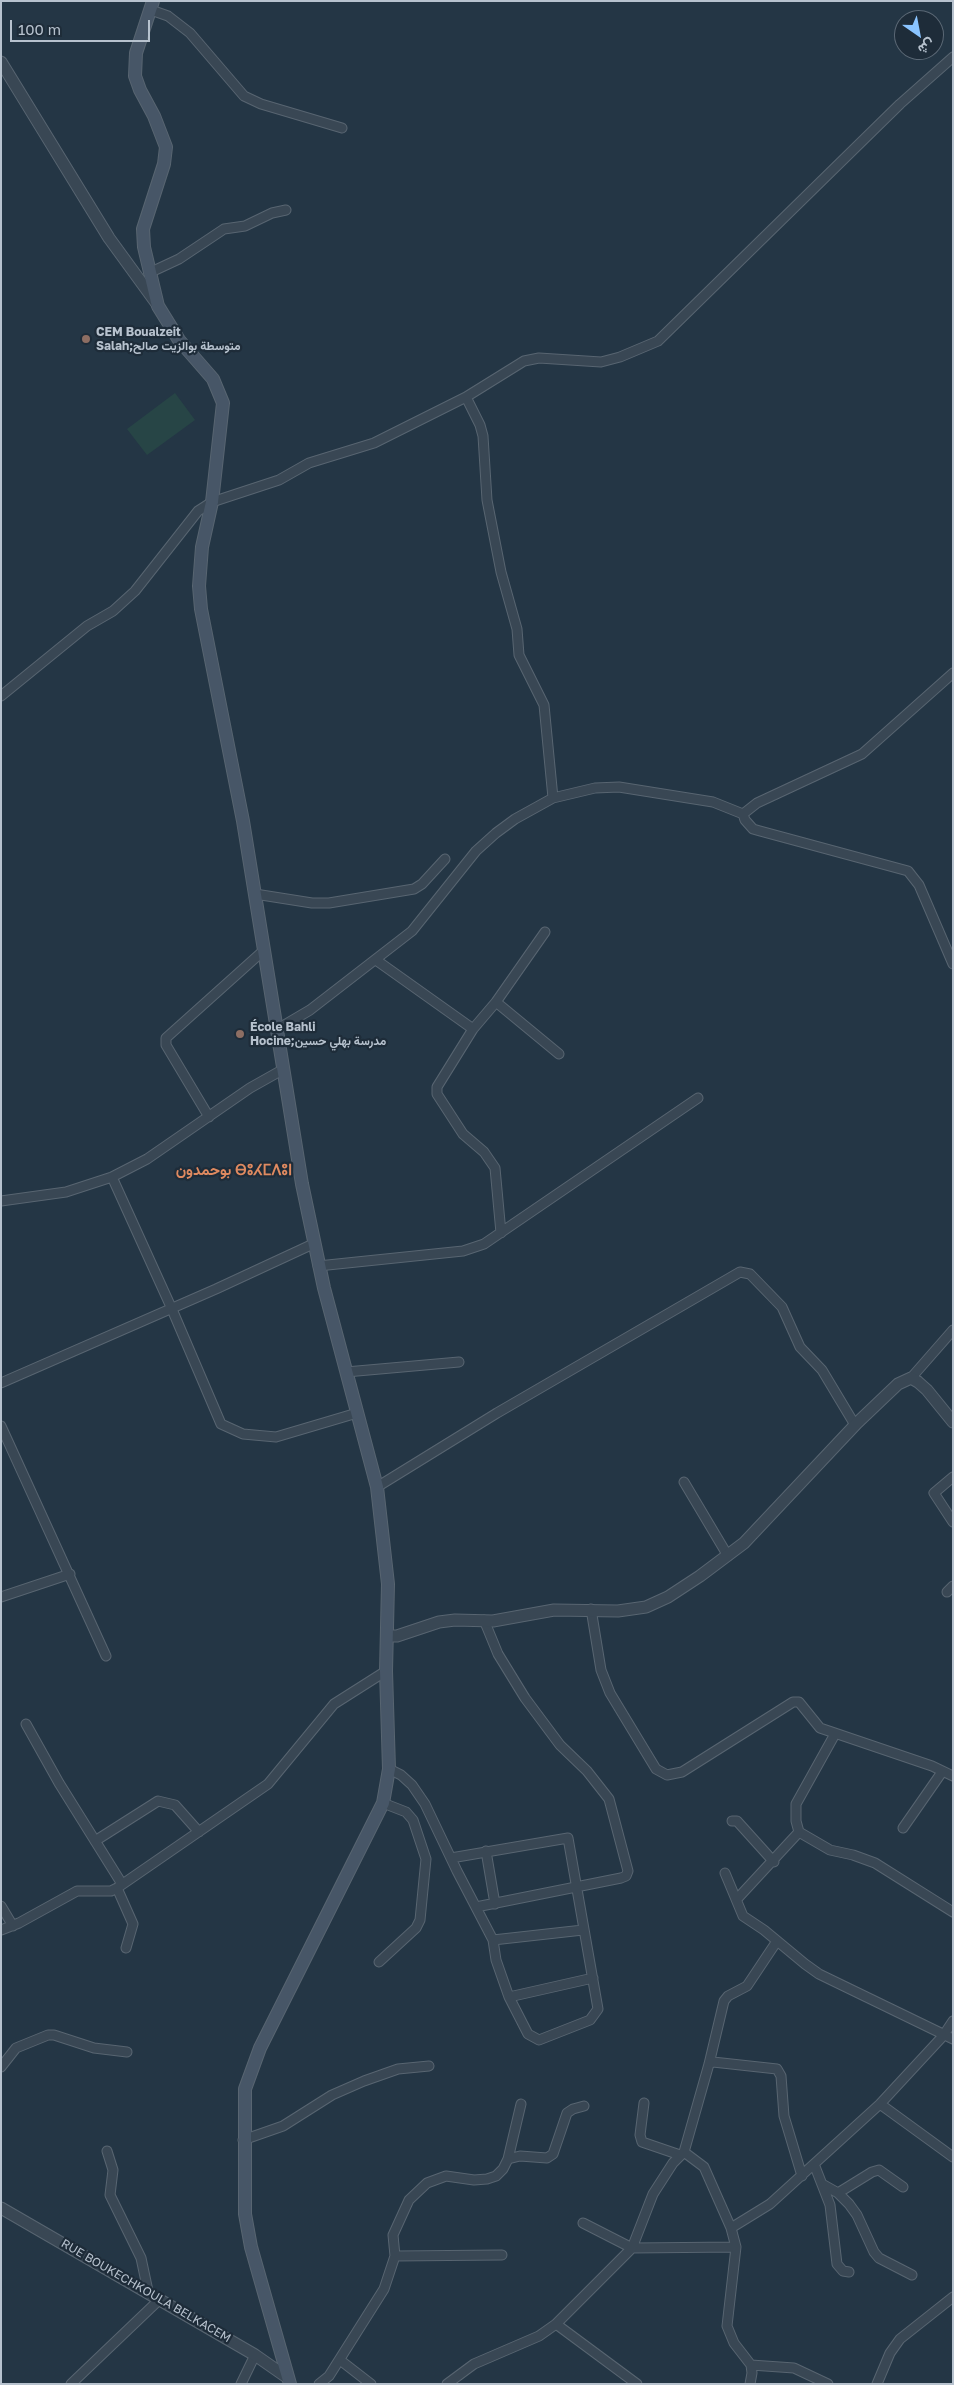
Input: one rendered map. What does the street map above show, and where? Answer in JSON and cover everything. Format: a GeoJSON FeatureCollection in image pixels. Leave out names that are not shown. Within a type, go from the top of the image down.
{"type":"FeatureCollection","features":[{"type":"Feature","properties":{"kind":"main road"},"geometry":{"type":"LineString","coordinates":[[152,6],[136,53],[135,76],[166,147],[164,164],[144,229],[144,247],[158,306],[179,340],[213,378],[222,396],[223,403],[212,502],[202,547],[199,586],[201,609],[243,821],[282,1070],[313,1244],[377,1488],[388,1584],[386,1671],[389,1769],[383,1803],[250,2070],[245,2089],[243,2140],[245,2214],[251,2248],[289,2381]]}},
{"type":"Feature","properties":{"kind":"street"},"geometry":{"type":"LineString","coordinates":[[152,6],[190,33],[244,96],[261,104],[342,128]]}},
{"type":"Feature","properties":{"kind":"street"},"geometry":{"type":"LineString","coordinates":[[1,696],[87,626],[113,612],[135,591],[198,511],[212,502],[279,480],[309,462],[374,443],[466,397],[524,361],[539,358],[601,362],[620,357],[658,341],[900,104],[953,57]]}},
{"type":"Feature","properties":{"kind":"street"},"geometry":{"type":"LineString","coordinates":[[1,62],[108,238],[158,306]]}},
{"type":"Feature","properties":{"kind":"street"},"geometry":{"type":"LineString","coordinates":[[149,273],[178,259],[224,229],[245,226],[272,213],[286,210]]}},
{"type":"Feature","properties":{"kind":"street"},"geometry":{"type":"LineString","coordinates":[[466,397],[480,425],[483,436],[487,500],[501,572],[517,628],[519,656],[544,705],[553,798]]}},
{"type":"Feature","properties":{"kind":"street"},"geometry":{"type":"LineString","coordinates":[[744,814],[757,803],[862,754],[953,674]]}},
{"type":"Feature","properties":{"kind":"street"},"geometry":{"type":"LineString","coordinates":[[276,1030],[310,1010],[412,932],[476,851],[515,819],[553,798],[594,788],[619,786],[713,802],[744,814]]}},
{"type":"Feature","properties":{"kind":"street"},"geometry":{"type":"LineString","coordinates":[[744,814],[745,820],[753,828],[760,831],[908,871],[919,885],[953,964]]}},
{"type":"Feature","properties":{"kind":"street"},"geometry":{"type":"LineString","coordinates":[[255,894],[312,903],[329,903],[414,889],[422,884],[445,859]]}},
{"type":"Feature","properties":{"kind":"street"},"geometry":{"type":"LineString","coordinates":[[501,1233],[495,1168],[484,1152],[463,1134],[436,1090],[474,1029],[496,1002],[545,932]]}},
{"type":"Feature","properties":{"kind":"street"},"geometry":{"type":"LineString","coordinates":[[209,1117],[166,1045],[166,1038],[263,951]]}},
{"type":"Feature","properties":{"kind":"street"},"geometry":{"type":"LineString","coordinates":[[376,960],[474,1029]]}},
{"type":"Feature","properties":{"kind":"street"},"geometry":{"type":"LineString","coordinates":[[496,1002],[559,1054]]}},
{"type":"Feature","properties":{"kind":"street"},"geometry":{"type":"LineString","coordinates":[[1,1201],[66,1192],[112,1177],[147,1159],[250,1088],[282,1070]]}},
{"type":"Feature","properties":{"kind":"street"},"geometry":{"type":"LineString","coordinates":[[318,1266],[463,1250],[484,1244],[698,1098]]}},
{"type":"Feature","properties":{"kind":"street"},"geometry":{"type":"LineString","coordinates":[[112,1177],[171,1307],[218,1421],[231,1430],[259,1437],[276,1437],[357,1413]]}},
{"type":"Feature","properties":{"kind":"street"},"geometry":{"type":"LineString","coordinates":[[1,1383],[171,1307],[216,1289],[313,1244]]}},
{"type":"Feature","properties":{"kind":"street"},"geometry":{"type":"LineString","coordinates":[[377,1488],[497,1413],[740,1272],[750,1274],[782,1307],[800,1347],[822,1370],[855,1425]]}},
{"type":"Feature","properties":{"kind":"street"},"geometry":{"type":"LineString","coordinates":[[387,1636],[398,1636],[439,1622],[511,1619],[554,1610],[591,1609],[618,1611],[646,1606],[668,1597],[728,1556],[767,1520],[855,1425],[898,1384],[911,1378],[953,1330]]}},
{"type":"Feature","properties":{"kind":"street"},"geometry":{"type":"LineString","coordinates":[[346,1372],[459,1362]]}},
{"type":"Feature","properties":{"kind":"street"},"geometry":{"type":"LineString","coordinates":[[911,1378],[927,1390],[953,1422]]}},
{"type":"Feature","properties":{"kind":"street"},"geometry":{"type":"LineString","coordinates":[[1,1426],[106,1656]]}},
{"type":"Feature","properties":{"kind":"street"},"geometry":{"type":"LineString","coordinates":[[953,1476],[934,1492],[953,1522]]}},
{"type":"Feature","properties":{"kind":"street"},"geometry":{"type":"LineString","coordinates":[[684,1482],[728,1556]]}},
{"type":"Feature","properties":{"kind":"street"},"geometry":{"type":"LineString","coordinates":[[1,1597],[70,1574]]}},
{"type":"Feature","properties":{"kind":"street"},"geometry":{"type":"LineString","coordinates":[[591,1609],[601,1670],[610,1693],[656,1769],[667,1775],[682,1772],[793,1702],[799,1702],[820,1728],[932,1766],[953,1776]]}},
{"type":"Feature","properties":{"kind":"street"},"geometry":{"type":"LineString","coordinates":[[476,1907],[621,1878],[628,1874],[612,1805],[606,1793],[587,1771],[560,1745],[525,1698],[498,1654],[484,1620]]}},
{"type":"Feature","properties":{"kind":"street"},"geometry":{"type":"LineString","coordinates":[[1,1930],[13,1926],[77,1891],[112,1891],[120,1886],[268,1784],[334,1704],[386,1671]]}},
{"type":"Feature","properties":{"kind":"street"},"geometry":{"type":"LineString","coordinates":[[26,1724],[120,1886],[133,1924],[126,1948]]}},
{"type":"Feature","properties":{"kind":"street"},"geometry":{"type":"LineString","coordinates":[[835,1734],[796,1804],[796,1820],[799,1832],[830,1850],[854,1854],[875,1863],[953,1912]]}},
{"type":"Feature","properties":{"kind":"street"},"geometry":{"type":"LineString","coordinates":[[389,1769],[412,1785],[425,1804],[451,1858],[492,1940],[496,1960],[509,1997],[528,2034],[539,2040],[590,2020],[598,2009],[568,1838],[451,1858]]}},
{"type":"Feature","properties":{"kind":"street"},"geometry":{"type":"LineString","coordinates":[[903,1828],[942,1772]]}},
{"type":"Feature","properties":{"kind":"street"},"geometry":{"type":"LineString","coordinates":[[95,1841],[158,1801],[175,1805],[199,1832]]}},
{"type":"Feature","properties":{"kind":"street"},"geometry":{"type":"LineString","coordinates":[[379,1962],[416,1928],[420,1920],[426,1859],[413,1820],[406,1812],[383,1803]]}},
{"type":"Feature","properties":{"kind":"street"},"geometry":{"type":"LineString","coordinates":[[732,1821],[737,1821],[774,1862]]}},
{"type":"Feature","properties":{"kind":"street"},"geometry":{"type":"LineString","coordinates":[[737,1899],[774,1862],[799,1832]]}},
{"type":"Feature","properties":{"kind":"street"},"geometry":{"type":"LineString","coordinates":[[486,1851],[495,1904]]}},
{"type":"Feature","properties":{"kind":"street"},"geometry":{"type":"LineString","coordinates":[[725,1873],[737,1899],[742,1916],[820,1974],[943,2036],[953,2039]]}},
{"type":"Feature","properties":{"kind":"street"},"geometry":{"type":"LineString","coordinates":[[1,1906],[13,1926]]}},
{"type":"Feature","properties":{"kind":"street"},"geometry":{"type":"LineString","coordinates":[[492,1940],[583,1930]]}},
{"type":"Feature","properties":{"kind":"street"},"geometry":{"type":"LineString","coordinates":[[447,2384],[474,2364],[539,2336],[556,2324],[632,2248],[654,2194],[682,2153],[709,2064],[724,2001],[728,1996],[746,1986],[777,1941]]}},
{"type":"Feature","properties":{"kind":"street"},"geometry":{"type":"LineString","coordinates":[[509,1997],[593,1978]]}},
{"type":"Feature","properties":{"kind":"street"},"geometry":{"type":"LineString","coordinates":[[731,2228],[770,2204],[880,2104],[943,2036],[953,2022]]}},
{"type":"Feature","properties":{"kind":"street"},"geometry":{"type":"LineString","coordinates":[[1,2067],[16,2048],[48,2035],[54,2035],[94,2048],[127,2052]]}},
{"type":"Feature","properties":{"kind":"street"},"geometry":{"type":"LineString","coordinates":[[709,2064],[712,2062],[778,2069],[781,2076],[784,2116],[802,2176]]}},
{"type":"Feature","properties":{"kind":"street"},"geometry":{"type":"LineString","coordinates":[[243,2140],[282,2126],[332,2095],[364,2081],[398,2069],[429,2066]]}},
{"type":"Feature","properties":{"kind":"street"},"geometry":{"type":"LineString","coordinates":[[644,2103],[640,2135],[642,2142],[682,2153],[707,2172],[731,2228],[736,2247],[727,2326],[734,2343],[751,2365],[750,2384]]}},
{"type":"Feature","properties":{"kind":"street"},"geometry":{"type":"LineString","coordinates":[[319,2384],[329,2376],[340,2360],[384,2288],[395,2256],[393,2235],[409,2200],[427,2183],[446,2176],[474,2180],[496,2176],[503,2169],[508,2159],[521,2104]]}},
{"type":"Feature","properties":{"kind":"street"},"geometry":{"type":"LineString","coordinates":[[880,2104],[953,2157]]}},
{"type":"Feature","properties":{"kind":"street"},"geometry":{"type":"LineString","coordinates":[[508,2159],[520,2156],[547,2158],[552,2154],[567,2113],[584,2106]]}},
{"type":"Feature","properties":{"kind":"street"},"geometry":{"type":"LineString","coordinates":[[107,2152],[113,2170],[110,2195],[141,2258],[148,2292]]}},
{"type":"Feature","properties":{"kind":"street"},"geometry":{"type":"LineString","coordinates":[[814,2164],[830,2205],[837,2264],[842,2271],[849,2272]]}},
{"type":"Feature","properties":{"kind":"street"},"geometry":{"type":"LineString","coordinates":[[838,2193],[878,2170],[904,2187]]}},
{"type":"Feature","properties":{"kind":"street"},"geometry":{"type":"LineString","coordinates":[[822,2184],[838,2193],[857,2215],[874,2252],[879,2258],[912,2275]]}},
{"type":"Feature","properties":{"kind":"street","name":"RUE BOUKECHKOULA BELKACEM"},"geometry":{"type":"LineString","coordinates":[[1,2208],[255,2355],[289,2381]]}},
{"type":"Feature","properties":{"kind":"street"},"geometry":{"type":"LineString","coordinates":[[583,2224],[632,2248],[736,2247]]}},
{"type":"Feature","properties":{"kind":"street"},"geometry":{"type":"LineString","coordinates":[[395,2256],[502,2255]]}},
{"type":"Feature","properties":{"kind":"street"},"geometry":{"type":"LineString","coordinates":[[877,2384],[890,2353],[900,2339],[953,2297]]}},
{"type":"Feature","properties":{"kind":"street"},"geometry":{"type":"LineString","coordinates":[[71,2384],[159,2300]]}},
{"type":"Feature","properties":{"kind":"street"},"geometry":{"type":"LineString","coordinates":[[556,2324],[637,2384]]}},
{"type":"Feature","properties":{"kind":"street"},"geometry":{"type":"LineString","coordinates":[[241,2384],[255,2355]]}},
{"type":"Feature","properties":{"kind":"street"},"geometry":{"type":"LineString","coordinates":[[340,2360],[371,2384]]}},
{"type":"Feature","properties":{"kind":"street"},"geometry":{"type":"LineString","coordinates":[[751,2365],[794,2368],[828,2384]]}},
{"type":"Feature","properties":{"kind":"green space"},"geometry":{"type":"Polygon","coordinates":[[[175,393],[195,420],[147,455],[127,429],[175,393]]]}},
{"type":"Feature","properties":{"kind":"place","name":"CEM Boualzeit Salah;متوسطة بوالزيت صالح"},"geometry":{"type":"Point","coordinates":[86,339]}},
{"type":"Feature","properties":{"kind":"place","name":"École Bahli Hocine;مدرسة بهلي حسين"},"geometry":{"type":"Point","coordinates":[240,1034]}},
{"type":"Feature","properties":{"kind":"district","name":"بوحمدون ⴱⵓⵃⵎⴷⵓⵏ"},"geometry":{"type":"Point","coordinates":[234,1170]}}]}
